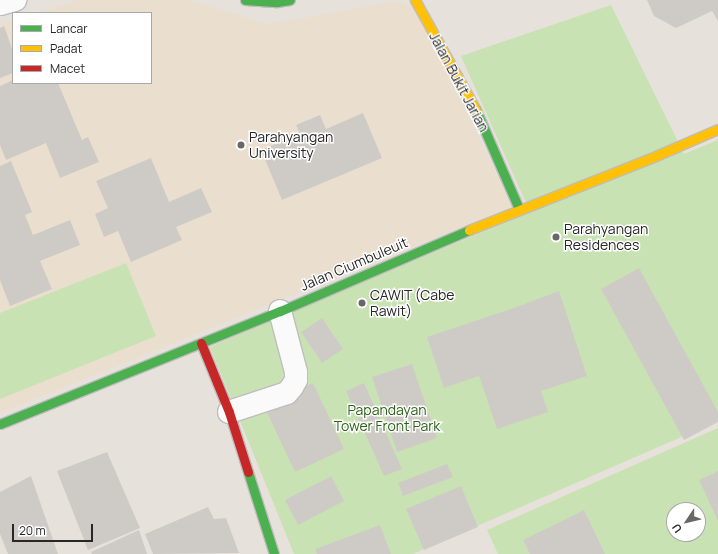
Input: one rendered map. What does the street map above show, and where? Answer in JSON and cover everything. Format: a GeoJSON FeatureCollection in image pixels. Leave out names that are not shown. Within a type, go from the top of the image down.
{"type":"FeatureCollection","features":[{"type":"Feature","properties":{"kind":"main road"},"geometry":{"type":"LineString","coordinates":[[248,0],[277,2],[290,0]]}},
{"type":"Feature","properties":{"kind":"main road","name":"Jalan Bukit Jarian"},"geometry":{"type":"LineString","coordinates":[[415,0],[472,100],[519,210]]}},
{"type":"Feature","properties":{"kind":"main road","name":"Jalan Ciumbuleuit"},"geometry":{"type":"LineString","coordinates":[[0,424],[280,311],[519,210],[718,129]]}},
{"type":"Feature","properties":{"kind":"main road"},"geometry":{"type":"LineString","coordinates":[[201,343],[229,412],[274,554]]}},
{"type":"Feature","properties":{"kind":"street"},"geometry":{"type":"LineString","coordinates":[[0,4],[15,0]]}},
{"type":"Feature","properties":{"kind":"street"},"geometry":{"type":"LineString","coordinates":[[229,412],[287,393],[292,387],[296,372],[280,311]]}},
{"type":"Feature","properties":{"kind":"shaded area","name":"Parahyangan University"},"geometry":{"type":"Polygon","coordinates":[[[78,0],[190,0],[268,24],[398,1],[419,11],[512,207],[0,413],[0,24],[12,20],[12,84],[152,84],[152,12],[39,12],[78,0]]]}},
{"type":"Feature","properties":{"kind":"green space","name":"Papandayan Tower Front Park"},"geometry":{"type":"Polygon","coordinates":[[[611,5],[684,154],[718,140],[718,421],[413,554],[294,554],[210,347],[530,212],[461,56],[611,5]]]}},
{"type":"Feature","properties":{"kind":"green space"},"geometry":{"type":"Polygon","coordinates":[[[126,263],[156,336],[0,399],[0,313],[126,263]]]}},
{"type":"Feature","properties":{"kind":"green space"},"geometry":{"type":"Polygon","coordinates":[[[718,428],[718,554],[498,554],[487,530],[718,428]]]}},
{"type":"Feature","properties":{"kind":"building"},"geometry":{"type":"Polygon","coordinates":[[[647,0],[718,0],[718,21],[712,11],[676,28],[654,16],[647,0]]]}},
{"type":"Feature","properties":{"kind":"building"},"geometry":{"type":"Polygon","coordinates":[[[4,26],[12,48],[12,73],[0,78],[0,28],[4,26]]]}},
{"type":"Feature","properties":{"kind":"building"},"geometry":{"type":"Polygon","coordinates":[[[12,80],[12,84],[58,84],[82,140],[88,137],[99,162],[60,178],[46,143],[6,160],[0,145],[0,86],[12,80]]]}},
{"type":"Feature","properties":{"kind":"building"},"geometry":{"type":"Polygon","coordinates":[[[363,113],[382,158],[282,200],[261,150],[300,134],[296,125],[320,115],[326,129],[363,113]]]}},
{"type":"Feature","properties":{"kind":"building"},"geometry":{"type":"Polygon","coordinates":[[[151,158],[169,202],[201,188],[212,212],[176,227],[182,240],[131,262],[118,231],[104,237],[95,214],[108,208],[96,181],[151,158]]]}},
{"type":"Feature","properties":{"kind":"building"},"geometry":{"type":"Polygon","coordinates":[[[11,161],[32,212],[25,215],[33,235],[70,220],[80,245],[40,261],[52,289],[10,306],[0,280],[0,166],[11,161]]]}},
{"type":"Feature","properties":{"kind":"building"},"geometry":{"type":"Polygon","coordinates":[[[639,268],[718,412],[718,422],[684,440],[601,289],[639,268]]]}},
{"type":"Feature","properties":{"kind":"building"},"geometry":{"type":"Polygon","coordinates":[[[559,291],[587,376],[541,391],[548,412],[497,429],[479,376],[444,388],[427,337],[514,308],[559,291]]]}},
{"type":"Feature","properties":{"kind":"building"},"geometry":{"type":"Polygon","coordinates":[[[322,318],[343,349],[322,363],[301,332],[322,318]]]}},
{"type":"Feature","properties":{"kind":"building"},"geometry":{"type":"Polygon","coordinates":[[[412,364],[437,438],[397,452],[372,377],[412,364]]]}},
{"type":"Feature","properties":{"kind":"building"},"geometry":{"type":"Polygon","coordinates":[[[313,383],[344,449],[295,472],[264,406],[313,383]]]}},
{"type":"Feature","properties":{"kind":"building"},"geometry":{"type":"Polygon","coordinates":[[[364,383],[402,469],[384,476],[346,391],[364,383]]]}},
{"type":"Feature","properties":{"kind":"building"},"geometry":{"type":"Polygon","coordinates":[[[107,452],[140,528],[88,550],[57,471],[107,452]]]}},
{"type":"Feature","properties":{"kind":"building"},"geometry":{"type":"Polygon","coordinates":[[[447,464],[453,477],[403,496],[398,483],[447,464]]]}},
{"type":"Feature","properties":{"kind":"building"},"geometry":{"type":"Polygon","coordinates":[[[718,471],[718,521],[699,480],[718,471]]]}},
{"type":"Feature","properties":{"kind":"building"},"geometry":{"type":"Polygon","coordinates":[[[31,476],[58,554],[8,554],[0,534],[0,492],[31,476]]]}},
{"type":"Feature","properties":{"kind":"building"},"geometry":{"type":"Polygon","coordinates":[[[331,476],[344,501],[298,525],[285,500],[331,476]]]}},
{"type":"Feature","properties":{"kind":"building"},"geometry":{"type":"Polygon","coordinates":[[[461,486],[478,527],[424,550],[406,509],[461,486]]]}},
{"type":"Feature","properties":{"kind":"building"},"geometry":{"type":"Polygon","coordinates":[[[208,507],[214,519],[226,518],[239,553],[153,554],[145,534],[208,507]]]}},
{"type":"Feature","properties":{"kind":"building"},"geometry":{"type":"Polygon","coordinates":[[[584,510],[605,554],[530,554],[523,540],[584,510]]]}},
{"type":"Feature","properties":{"kind":"building"},"geometry":{"type":"Polygon","coordinates":[[[380,525],[391,554],[317,554],[315,549],[380,525]]]}},
{"type":"Feature","properties":{"kind":"building"},"geometry":{"type":"Polygon","coordinates":[[[139,530],[147,554],[92,554],[91,552],[139,530]]]}},
{"type":"Feature","properties":{"kind":"traffic: fast"},"geometry":{"type":"LineString","coordinates":[[245,0],[277,2],[290,0]]}},
{"type":"Feature","properties":{"kind":"traffic: fast"},"geometry":{"type":"LineString","coordinates":[[476,110],[519,209]]}},
{"type":"Feature","properties":{"kind":"traffic: fast"},"geometry":{"type":"LineString","coordinates":[[0,424],[280,311],[469,230]]}},
{"type":"Feature","properties":{"kind":"traffic: fast"},"geometry":{"type":"LineString","coordinates":[[248,472],[274,554]]}},
{"type":"Feature","properties":{"kind":"traffic: slow"},"geometry":{"type":"LineString","coordinates":[[415,0],[476,110]]}},
{"type":"Feature","properties":{"kind":"traffic: slow"},"geometry":{"type":"LineString","coordinates":[[469,230],[658,155],[718,129]]}},
{"type":"Feature","properties":{"kind":"traffic: jam"},"geometry":{"type":"LineString","coordinates":[[201,343],[229,412],[248,472]]}},
{"type":"Feature","properties":{"kind":"place","name":"Parahyangan University"},"geometry":{"type":"Point","coordinates":[241,145]}},
{"type":"Feature","properties":{"kind":"place","name":"Parahyangan Residences"},"geometry":{"type":"Point","coordinates":[556,237]}},
{"type":"Feature","properties":{"kind":"place","name":"CAWIT (Cabe Rawit)"},"geometry":{"type":"Point","coordinates":[362,303]}}]}
